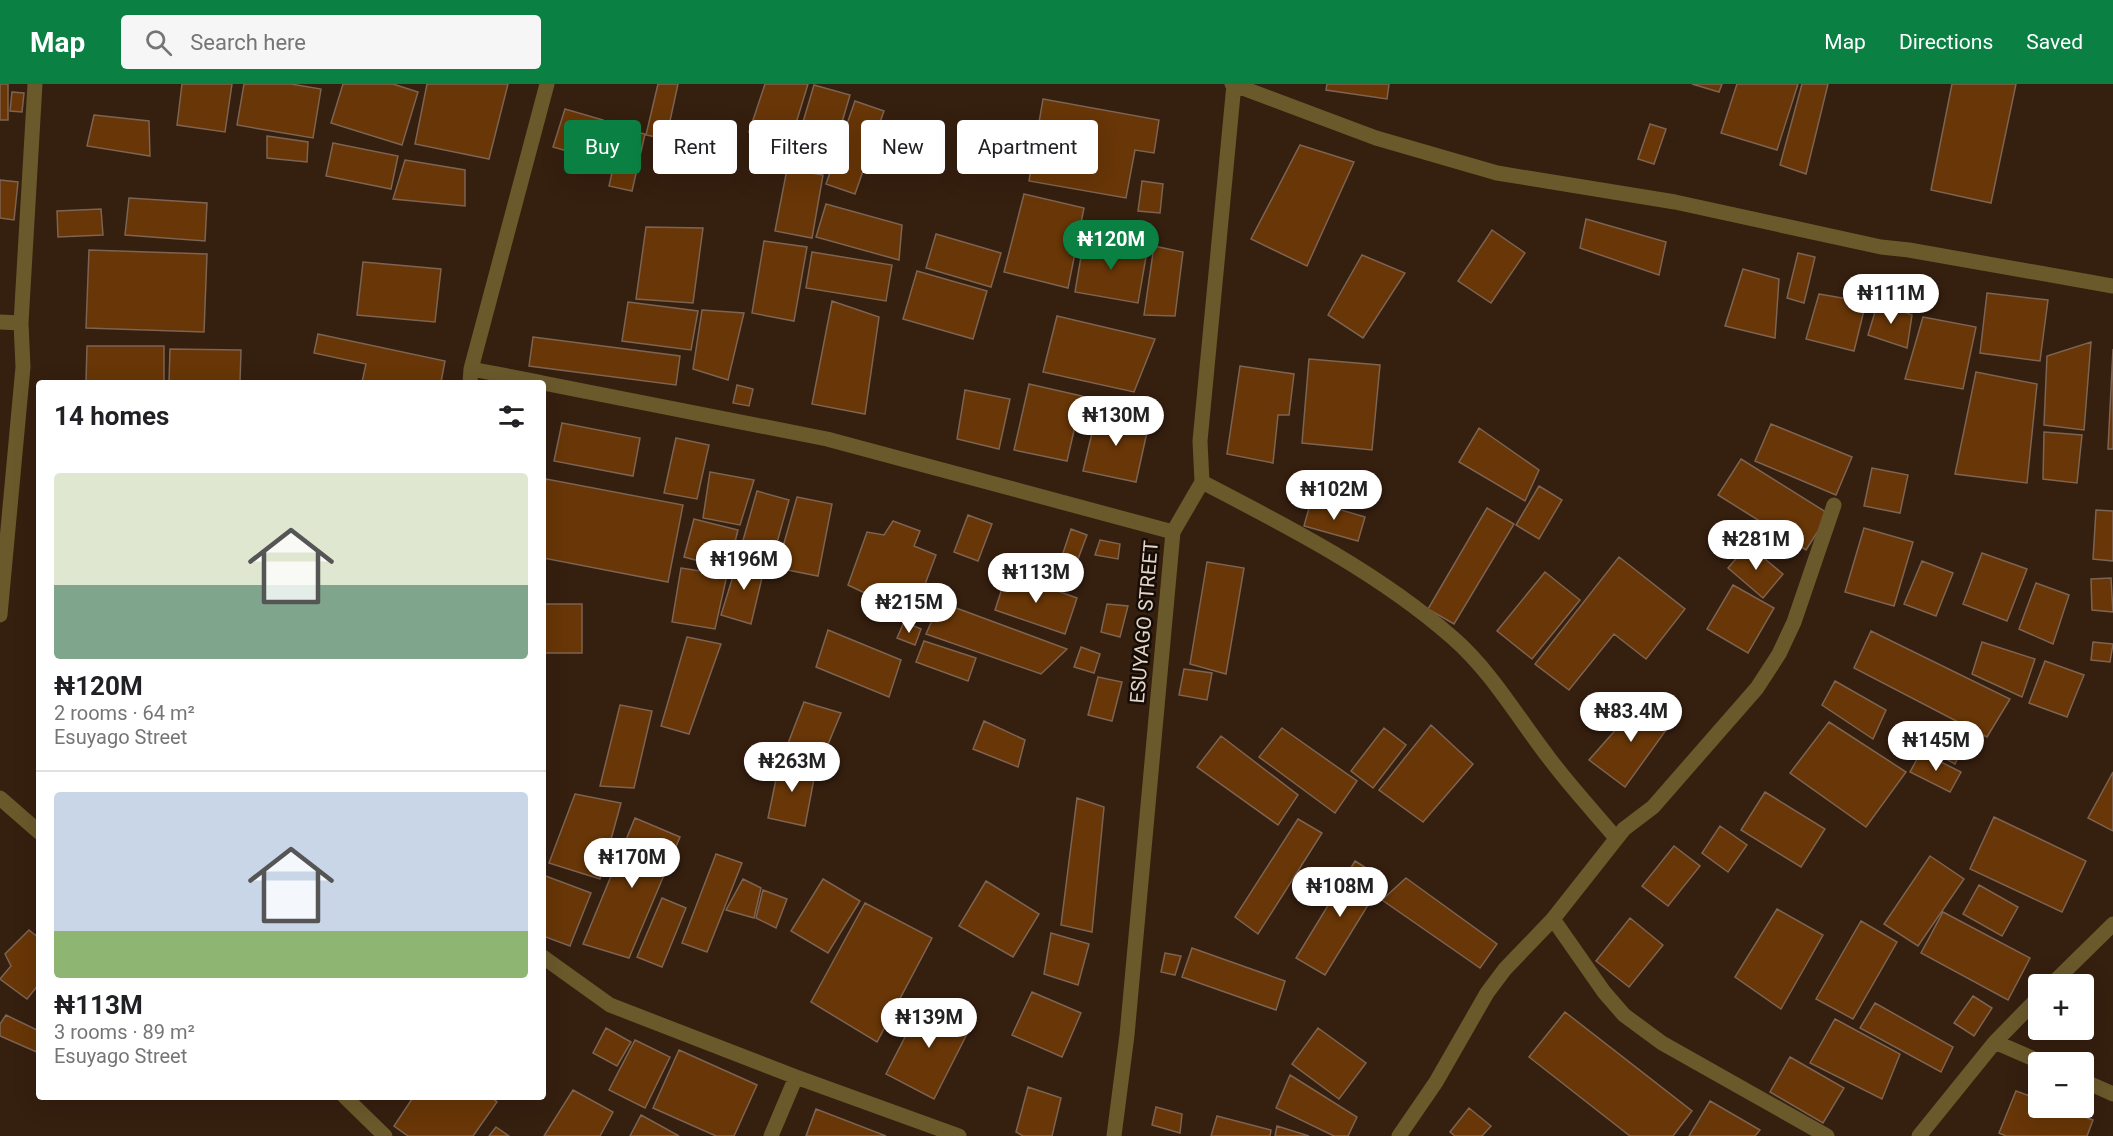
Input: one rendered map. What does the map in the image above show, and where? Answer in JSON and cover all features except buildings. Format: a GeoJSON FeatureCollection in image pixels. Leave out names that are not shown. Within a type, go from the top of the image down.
{"type":"FeatureCollection","features":[{"type":"Feature","properties":{"kind":"street"},"geometry":{"type":"LineString","coordinates":[[0,615],[22,367],[21,323],[35,84]]}},
{"type":"Feature","properties":{"kind":"street"},"geometry":{"type":"LineString","coordinates":[[511,380],[471,376],[547,84]]}},
{"type":"Feature","properties":{"kind":"street"},"geometry":{"type":"LineString","coordinates":[[1616,838],[1550,759],[1493,682],[1454,638],[1404,600],[1298,532],[1202,482],[1200,441],[1233,84],[1376,138],[1497,173],[1675,202],[1881,247],[2113,286]]}},
{"type":"Feature","properties":{"kind":"street"},"geometry":{"type":"LineString","coordinates":[[0,322],[21,323]]}},
{"type":"Feature","properties":{"kind":"street"},"geometry":{"type":"LineString","coordinates":[[546,384],[827,438],[1173,532]]}},
{"type":"Feature","properties":{"kind":"street","name":"ESUYAGO STREET"},"geometry":{"type":"LineString","coordinates":[[1114,1136],[1127,1035],[1173,532],[1202,482]]}},
{"type":"Feature","properties":{"kind":"street"},"geometry":{"type":"LineString","coordinates":[[1399,1136],[1436,1082],[1487,993],[1505,969],[1553,919],[1616,838],[1653,807],[1757,688],[1779,654],[1794,622],[1834,505]]}},
{"type":"Feature","properties":{"kind":"street"},"geometry":{"type":"LineString","coordinates":[[0,798],[36,829]]}},
{"type":"Feature","properties":{"kind":"street"},"geometry":{"type":"LineString","coordinates":[[1553,919],[1604,992],[1624,1015],[1662,1043],[1827,1136]]}},
{"type":"Feature","properties":{"kind":"street"},"geometry":{"type":"LineString","coordinates":[[2062,974],[2113,924]]}},
{"type":"Feature","properties":{"kind":"street"},"geometry":{"type":"LineString","coordinates":[[546,959],[610,1005],[796,1077],[959,1136]]}},
{"type":"Feature","properties":{"kind":"street"},"geometry":{"type":"LineString","coordinates":[[1919,1136],[1995,1042],[2028,1008]]}},
{"type":"Feature","properties":{"kind":"street"},"geometry":{"type":"LineString","coordinates":[[1995,1042],[2028,1056]]}},
{"type":"Feature","properties":{"kind":"street"},"geometry":{"type":"LineString","coordinates":[[771,1136],[796,1077]]}},
{"type":"Feature","properties":{"kind":"street"},"geometry":{"type":"LineString","coordinates":[[2094,1085],[2113,1094]]}},
{"type":"Feature","properties":{"kind":"street"},"geometry":{"type":"LineString","coordinates":[[348,1100],[385,1136]]}}]}
